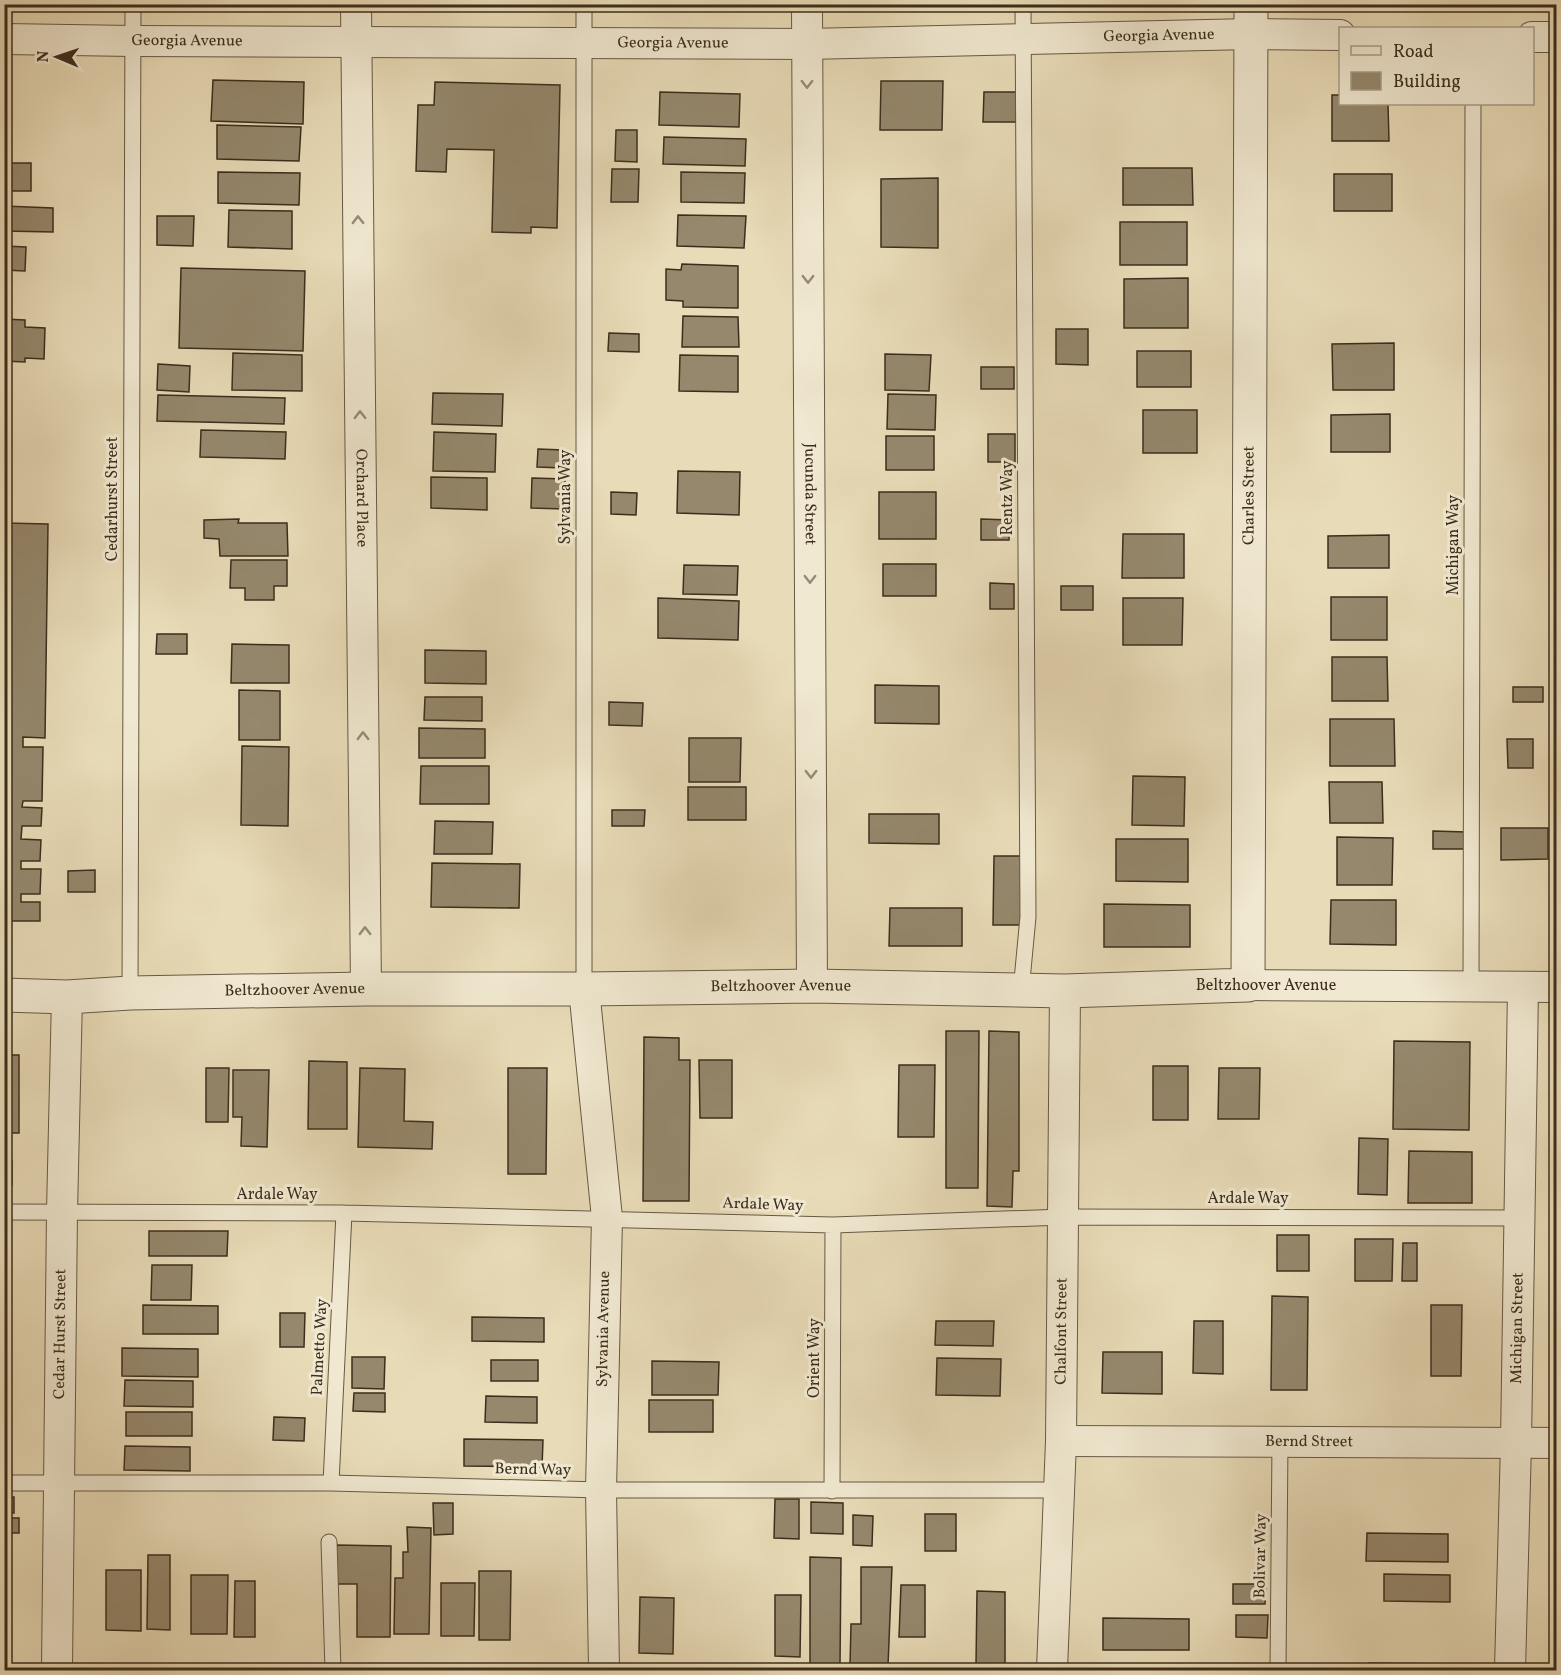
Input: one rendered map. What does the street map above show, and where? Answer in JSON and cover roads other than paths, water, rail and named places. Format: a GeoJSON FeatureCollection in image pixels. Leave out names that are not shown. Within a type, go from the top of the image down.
{"type":"FeatureCollection","features":[{"type":"Feature","properties":{"kind":"street","name":"Orchard Place"},"geometry":{"type":"LineString","coordinates":[[356,4],[366,989]]}},
{"type":"Feature","properties":{"kind":"street","name":"Jucunda Street"},"geometry":{"type":"LineString","coordinates":[[807,4],[812,986]]}},
{"type":"Feature","properties":{"kind":"street","name":"Georgia Avenue"},"geometry":{"type":"LineString","coordinates":[[4,39],[807,44],[1023,39],[1251,19],[1339,35]]}},
{"type":"Feature","properties":{"kind":"street","name":"Charles Street"},"geometry":{"type":"LineString","coordinates":[[1248,985],[1251,19]]}},
{"type":"Feature","properties":{"kind":"street"},"geometry":{"type":"LineString","coordinates":[[1534,37],[1557,37]]}},
{"type":"Feature","properties":{"kind":"street","name":"Beltzhoover Avenue"},"geometry":{"type":"LineString","coordinates":[[4,995],[67,997],[130,993],[366,989],[812,986],[1022,991],[1248,985],[1557,987]]}},
{"type":"Feature","properties":{"kind":"street","name":"Michigan Street"},"geometry":{"type":"LineString","coordinates":[[1510,1671],[1523,987]]}},
{"type":"Feature","properties":{"kind":"street","name":"Sylvania Avenue"},"geometry":{"type":"LineString","coordinates":[[584,989],[607,1218],[601,1490],[604,1671]]}},
{"type":"Feature","properties":{"kind":"street","name":"Chalfont Street"},"geometry":{"type":"LineString","coordinates":[[1052,1671],[1061,1441],[1065,991]]}},
{"type":"Feature","properties":{"kind":"street","name":"Cedar Hurst Street"},"geometry":{"type":"LineString","coordinates":[[57,1671],[62,1212],[67,997]]}},
{"type":"Feature","properties":{"kind":"street","name":"Bernd Street"},"geometry":{"type":"LineString","coordinates":[[1061,1441],[1557,1443]]}},
{"type":"Feature","properties":{"kind":"lane","name":"Cedarhurst Street"},"geometry":{"type":"LineString","coordinates":[[130,993],[133,4]]}},
{"type":"Feature","properties":{"kind":"lane","name":"Sylvania Way"},"geometry":{"type":"LineString","coordinates":[[584,4],[584,989]]}},
{"type":"Feature","properties":{"kind":"lane","name":"Rentz Way"},"geometry":{"type":"LineString","coordinates":[[1022,991],[1028,917],[1023,4]]}},
{"type":"Feature","properties":{"kind":"lane","name":"Michigan Way"},"geometry":{"type":"LineString","coordinates":[[1472,987],[1473,105]]}},
{"type":"Feature","properties":{"kind":"lane","name":"Ardale Way"},"geometry":{"type":"LineString","coordinates":[[4,1212],[344,1213],[833,1225],[1063,1217],[1520,1218]]}},
{"type":"Feature","properties":{"kind":"lane","name":"Palmetto Way"},"geometry":{"type":"LineString","coordinates":[[331,1483],[344,1213]]}},
{"type":"Feature","properties":{"kind":"lane","name":"Orient Way"},"geometry":{"type":"LineString","coordinates":[[832,1491],[833,1225]]}},
{"type":"Feature","properties":{"kind":"lane","name":"Bolivar Way"},"geometry":{"type":"LineString","coordinates":[[1278,1671],[1280,1442]]}},
{"type":"Feature","properties":{"kind":"lane","name":"Bernd Way"},"geometry":{"type":"LineString","coordinates":[[4,1483],[331,1483],[601,1490],[1060,1490]]}},
{"type":"Feature","properties":{"kind":"lane"},"geometry":{"type":"LineString","coordinates":[[329,1542],[333,1671]]}}]}
